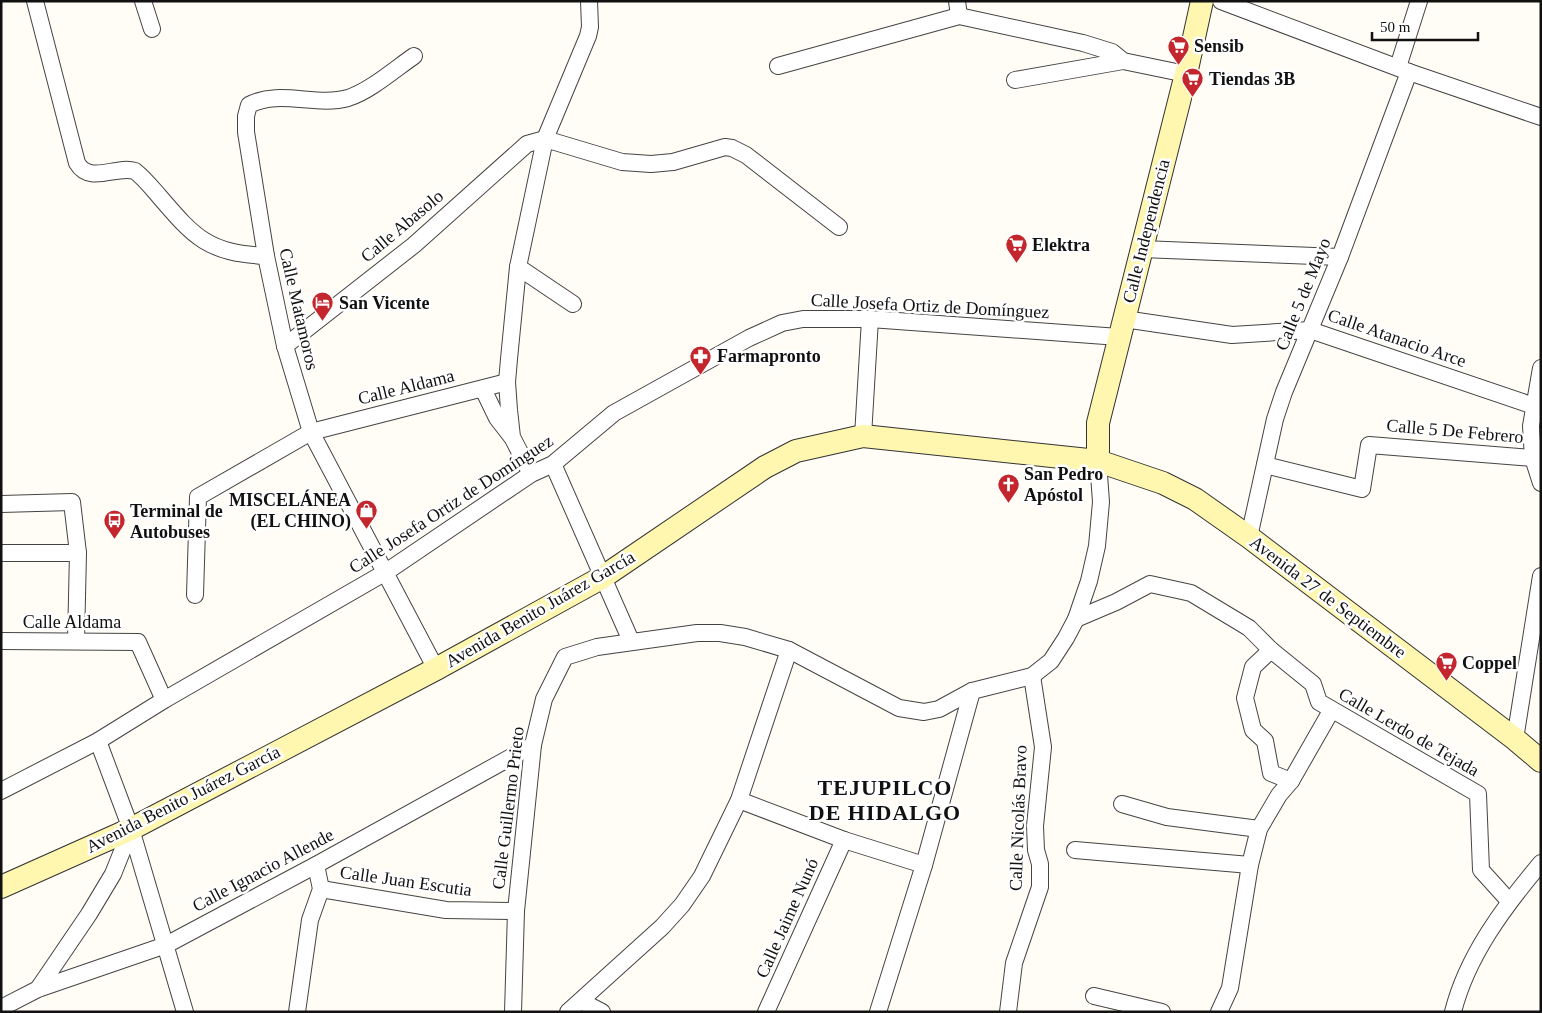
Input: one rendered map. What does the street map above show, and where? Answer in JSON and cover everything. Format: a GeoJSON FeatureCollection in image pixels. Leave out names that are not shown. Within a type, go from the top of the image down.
{"type":"FeatureCollection","features":[{"type":"Feature","properties":{"kind":"main road","name":"Calle Independencia"},"geometry":{"type":"LineString","coordinates":[[1098,461],[1098,423],[1186,74],[1202,1]]}},
{"type":"Feature","properties":{"kind":"main road","name":"Avenida Benito Juárez García"},"geometry":{"type":"LineString","coordinates":[[1,887],[130,829],[436,668],[603,577],[765,467],[796,452],[863,436],[1098,461]]}},
{"type":"Feature","properties":{"kind":"main road","name":"Avenida 27 de Septiembre"},"geometry":{"type":"LineString","coordinates":[[1098,461],[1163,483],[1194,499],[1249,537],[1515,739],[1541,761]]}},
{"type":"Feature","properties":{"kind":"street"},"geometry":{"type":"LineString","coordinates":[[35,1],[77,164],[80,168],[84,172],[95,174],[122,169],[136,170],[182,223],[211,246],[234,253],[266,256]]}},
{"type":"Feature","properties":{"kind":"street"},"geometry":{"type":"LineString","coordinates":[[143,1],[152,29]]}},
{"type":"Feature","properties":{"kind":"street"},"geometry":{"type":"LineString","coordinates":[[1221,1],[1404,69],[1541,117]]}},
{"type":"Feature","properties":{"kind":"street","name":"Calle 5 de Mayo"},"geometry":{"type":"LineString","coordinates":[[1249,537],[1275,419],[1340,257],[1404,69],[1419,1]]}},
{"type":"Feature","properties":{"kind":"street"},"geometry":{"type":"LineString","coordinates":[[531,474],[512,437],[508,410],[507,382],[518,267],[544,139],[588,36],[590,7]]}},
{"type":"Feature","properties":{"kind":"street"},"geometry":{"type":"LineString","coordinates":[[778,66],[958,9],[1112,52],[1123,61]]}},
{"type":"Feature","properties":{"kind":"street","name":"Calle Matamoros"},"geometry":{"type":"LineString","coordinates":[[414,56],[361,92],[349,97],[337,100],[265,98],[249,105],[246,116],[246,132],[266,256],[285,346],[311,432],[436,668]]}},
{"type":"Feature","properties":{"kind":"street"},"geometry":{"type":"LineString","coordinates":[[1015,80],[1123,61],[1186,74]]}},
{"type":"Feature","properties":{"kind":"street"},"geometry":{"type":"LineString","coordinates":[[544,139],[622,162],[651,164],[672,162],[716,148],[732,148],[746,155],[839,227]]}},
{"type":"Feature","properties":{"kind":"street","name":"Calle Abasolo"},"geometry":{"type":"LineString","coordinates":[[285,346],[414,244],[527,144],[544,139]]}},
{"type":"Feature","properties":{"kind":"street"},"geometry":{"type":"LineString","coordinates":[[1142,249],[1340,257]]}},
{"type":"Feature","properties":{"kind":"street"},"geometry":{"type":"LineString","coordinates":[[518,267],[573,304]]}},
{"type":"Feature","properties":{"kind":"street","name":"Calle Josefa Ortiz de Domínguez"},"geometry":{"type":"LineString","coordinates":[[1,791],[98,741],[164,700],[386,572],[531,474],[553,464],[614,414],[749,338],[782,323],[803,319],[1121,328]]}},
{"type":"Feature","properties":{"kind":"street"},"geometry":{"type":"LineString","coordinates":[[863,436],[870,320]]}},
{"type":"Feature","properties":{"kind":"street","name":"Calle Atanacio Arce"},"geometry":{"type":"LineString","coordinates":[[1121,328],[1232,335],[1310,330],[1534,406]]}},
{"type":"Feature","properties":{"kind":"street"},"geometry":{"type":"LineString","coordinates":[[1541,368],[1531,426],[1533,458],[1541,483]]}},
{"type":"Feature","properties":{"kind":"street","name":"Calle Aldama"},"geometry":{"type":"LineString","coordinates":[[195,595],[198,497],[311,432],[507,382]]}},
{"type":"Feature","properties":{"kind":"street","name":"Calle Aldama"},"geometry":{"type":"LineString","coordinates":[[483,389],[497,418],[512,437]]}},
{"type":"Feature","properties":{"kind":"street","name":"Calle 5 De Febrero"},"geometry":{"type":"LineString","coordinates":[[1265,465],[1362,488],[1369,445],[1533,458]]}},
{"type":"Feature","properties":{"kind":"street"},"geometry":{"type":"LineString","coordinates":[[1032,676],[1051,662],[1066,638],[1076,619],[1089,581],[1097,546],[1101,502],[1098,461]]}},
{"type":"Feature","properties":{"kind":"street"},"geometry":{"type":"LineString","coordinates":[[553,464],[631,641]]}},
{"type":"Feature","properties":{"kind":"street"},"geometry":{"type":"LineString","coordinates":[[1,504],[72,502],[78,553],[76,642]]}},
{"type":"Feature","properties":{"kind":"street"},"geometry":{"type":"LineString","coordinates":[[1,553],[78,553]]}},
{"type":"Feature","properties":{"kind":"street"},"geometry":{"type":"LineString","coordinates":[[1515,739],[1541,576]]}},
{"type":"Feature","properties":{"kind":"street","name":"Calle Lerdo de Tejada"},"geometry":{"type":"LineString","coordinates":[[1076,619],[1116,602],[1150,584],[1191,593],[1249,628],[1313,684],[1319,702],[1478,794],[1481,870],[1509,901]]}},
{"type":"Feature","properties":{"kind":"street","name":"Calle Guillermo Prieto"},"geometry":{"type":"LineString","coordinates":[[513,1012],[516,911],[533,745],[544,699],[565,657],[598,647],[631,641],[698,633],[720,633],[746,637],[789,650],[899,708],[924,712],[939,709],[972,692],[1032,676]]}},
{"type":"Feature","properties":{"kind":"street","name":"Calle Aldama"},"geometry":{"type":"LineString","coordinates":[[1,641],[138,642],[164,700]]}},
{"type":"Feature","properties":{"kind":"street"},"geometry":{"type":"LineString","coordinates":[[568,1012],[662,927],[682,905],[702,876],[739,800],[789,650]]}},
{"type":"Feature","properties":{"kind":"street"},"geometry":{"type":"LineString","coordinates":[[1272,650],[1253,667],[1245,698],[1253,730],[1265,741],[1271,772],[1291,781]]}},
{"type":"Feature","properties":{"kind":"street","name":"Calle Nicolás Bravo"},"geometry":{"type":"LineString","coordinates":[[1008,1012],[1014,963],[1040,887],[1040,864],[1036,850],[1036,826],[1043,747],[1032,676]]}},
{"type":"Feature","properties":{"kind":"street"},"geometry":{"type":"LineString","coordinates":[[878,1012],[924,865],[972,692]]}},
{"type":"Feature","properties":{"kind":"street"},"geometry":{"type":"LineString","coordinates":[[1219,1012],[1230,988],[1250,865],[1259,829],[1279,795],[1291,781],[1331,710]]}},
{"type":"Feature","properties":{"kind":"street"},"geometry":{"type":"LineString","coordinates":[[98,741],[130,829],[185,1012]]}},
{"type":"Feature","properties":{"kind":"street","name":"Calle Ignacio Allende"},"geometry":{"type":"LineString","coordinates":[[1,1008],[38,989],[166,945],[316,865],[533,745]]}},
{"type":"Feature","properties":{"kind":"street"},"geometry":{"type":"LineString","coordinates":[[739,800],[844,840],[924,865]]}},
{"type":"Feature","properties":{"kind":"street"},"geometry":{"type":"LineString","coordinates":[[1122,804],[1167,817],[1259,829]]}},
{"type":"Feature","properties":{"kind":"street"},"geometry":{"type":"LineString","coordinates":[[38,989],[114,874],[130,829]]}},
{"type":"Feature","properties":{"kind":"street","name":"Calle Jaime Nunó"},"geometry":{"type":"LineString","coordinates":[[766,1012],[844,840]]}},
{"type":"Feature","properties":{"kind":"street"},"geometry":{"type":"LineString","coordinates":[[1075,850],[1250,865]]}},
{"type":"Feature","properties":{"kind":"street"},"geometry":{"type":"LineString","coordinates":[[1453,1012],[1458,991],[1485,940],[1509,901],[1541,863]]}},
{"type":"Feature","properties":{"kind":"street"},"geometry":{"type":"LineString","coordinates":[[297,1012],[310,920],[321,889],[316,865]]}},
{"type":"Feature","properties":{"kind":"street","name":"Calle Juan Escutia"},"geometry":{"type":"LineString","coordinates":[[321,889],[446,910],[516,911]]}},
{"type":"Feature","properties":{"kind":"street"},"geometry":{"type":"LineString","coordinates":[[1094,996],[1162,1012]]}},
{"type":"Feature","properties":{"kind":"street"},"geometry":{"type":"LineString","coordinates":[[581,1002],[602,1012]]}},
{"type":"Feature","properties":{"kind":"place","name":"Sensib"},"geometry":{"type":"Point","coordinates":[1178,65]}},
{"type":"Feature","properties":{"kind":"place","name":"Tiendas 3B"},"geometry":{"type":"Point","coordinates":[1193,98]}},
{"type":"Feature","properties":{"kind":"place","name":"Elektra"},"geometry":{"type":"Point","coordinates":[1016,264]}},
{"type":"Feature","properties":{"kind":"place","name":"San Vicente"},"geometry":{"type":"Point","coordinates":[323,322]}},
{"type":"Feature","properties":{"kind":"place","name":"Farmapronto"},"geometry":{"type":"Point","coordinates":[701,375]}},
{"type":"Feature","properties":{"kind":"place","name":"San Pedro Apóstol"},"geometry":{"type":"Point","coordinates":[1008,503]}},
{"type":"Feature","properties":{"kind":"place","name":"MISCELÁNEA (EL CHINO)"},"geometry":{"type":"Point","coordinates":[367,529]}},
{"type":"Feature","properties":{"kind":"place","name":"Terminal de Autobuses"},"geometry":{"type":"Point","coordinates":[114,540]}},
{"type":"Feature","properties":{"kind":"place","name":"Coppel"},"geometry":{"type":"Point","coordinates":[1446,682]}},
{"type":"Feature","properties":{"kind":"district","name":"TEJUPILCO DE HIDALGO"},"geometry":{"type":"Point","coordinates":[885,800]}}]}
